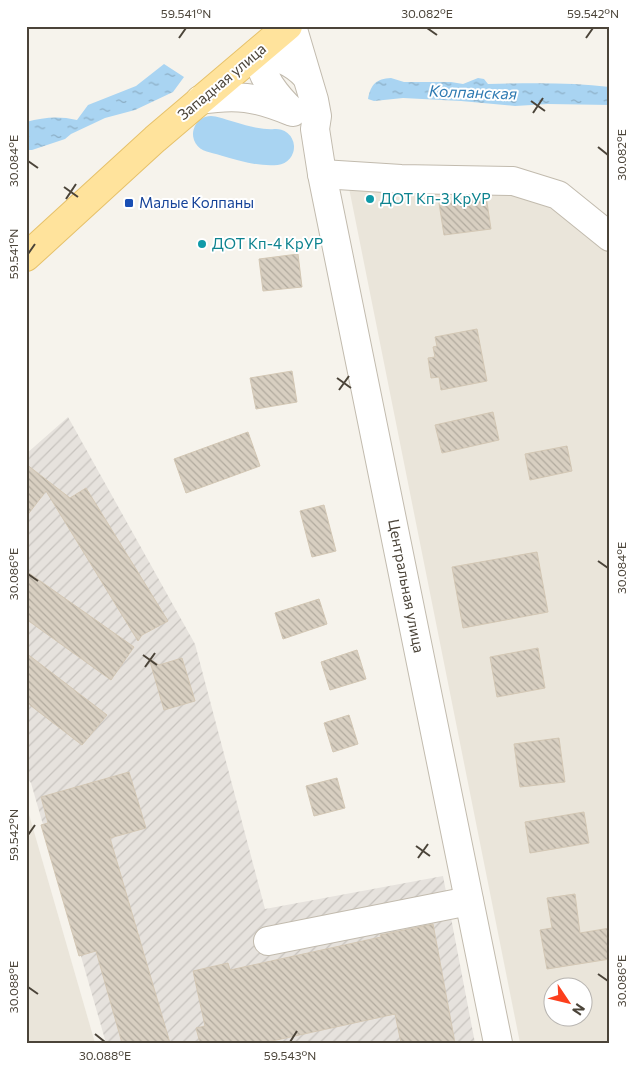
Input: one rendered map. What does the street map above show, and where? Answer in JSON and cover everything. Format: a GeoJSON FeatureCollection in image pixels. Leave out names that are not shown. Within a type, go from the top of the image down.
{"type":"FeatureCollection","features":[{"type":"Feature","properties":{"kind":"main road","name":"Западная улица"},"geometry":{"type":"LineString","coordinates":[[26,257],[155,139],[290,26]]}},
{"type":"Feature","properties":{"kind":"street","name":"Центральная улица"},"geometry":{"type":"LineString","coordinates":[[290,26],[314,100],[317,116],[315,129],[322,174],[498,1043]]}},
{"type":"Feature","properties":{"kind":"street"},"geometry":{"type":"LineString","coordinates":[[306,76],[298,67],[287,60],[273,55],[257,53],[260,68],[277,97],[315,129]]}},
{"type":"Feature","properties":{"kind":"street"},"geometry":{"type":"LineString","coordinates":[[200,100],[226,96],[242,97],[268,102],[293,112]]}},
{"type":"Feature","properties":{"kind":"street"},"geometry":{"type":"LineString","coordinates":[[322,174],[401,179],[513,180],[558,195],[610,238]]}},
{"type":"Feature","properties":{"kind":"street"},"geometry":{"type":"LineString","coordinates":[[268,941],[469,901]]}},
{"type":"Feature","properties":{"kind":"shaded area"},"geometry":{"type":"Polygon","coordinates":[[[349,188],[512,190],[552,203],[610,249],[610,1043],[520,1043],[349,188]]]}},
{"type":"Feature","properties":{"kind":"shaded area"},"geometry":{"type":"Polygon","coordinates":[[[68,417],[195,644],[265,909],[443,876],[475,1043],[106,1043],[31,783],[26,777],[26,454],[68,417]]]}},
{"type":"Feature","properties":{"kind":"shaded area"},"geometry":{"type":"Polygon","coordinates":[[[26,804],[95,1043],[26,1043],[26,804]]]}},
{"type":"Feature","properties":{"kind":"water"},"geometry":{"type":"Polygon","coordinates":[[[164,64],[184,77],[173,92],[135,110],[105,118],[71,134],[65,139],[32,150],[26,150],[26,122],[52,118],[77,120],[88,105],[136,86],[164,64]]]}},
{"type":"Feature","properties":{"kind":"water"},"geometry":{"type":"Polygon","coordinates":[[[391,78],[404,82],[451,82],[463,84],[478,78],[484,79],[488,84],[595,85],[610,87],[610,105],[548,104],[515,106],[403,98],[374,101],[368,99],[375,83],[391,78]]]}},
{"type":"Feature","properties":{"kind":"water"},"geometry":{"type":"Polygon","coordinates":[[[244,127],[274,138],[274,151],[260,157],[247,159],[215,142],[211,134],[221,128],[244,127]]]}},
{"type":"Feature","properties":{"kind":"building"},"geometry":{"type":"Polygon","coordinates":[[[486,196],[491,229],[444,235],[439,203],[486,196]]]}},
{"type":"Feature","properties":{"kind":"building"},"geometry":{"type":"Polygon","coordinates":[[[298,254],[302,287],[263,291],[259,259],[298,254]]]}},
{"type":"Feature","properties":{"kind":"building"},"geometry":{"type":"Polygon","coordinates":[[[477,329],[487,381],[441,390],[439,377],[431,378],[428,358],[435,357],[433,347],[437,346],[435,337],[477,329]]]}},
{"type":"Feature","properties":{"kind":"building"},"geometry":{"type":"Polygon","coordinates":[[[292,371],[297,402],[256,409],[250,378],[292,371]]]}},
{"type":"Feature","properties":{"kind":"building"},"geometry":{"type":"Polygon","coordinates":[[[493,412],[499,440],[442,453],[435,425],[493,412]]]}},
{"type":"Feature","properties":{"kind":"building"},"geometry":{"type":"Polygon","coordinates":[[[248,432],[260,466],[186,493],[174,459],[248,432]]]}},
{"type":"Feature","properties":{"kind":"building"},"geometry":{"type":"Polygon","coordinates":[[[567,446],[572,471],[530,480],[525,454],[567,446]]]}},
{"type":"Feature","properties":{"kind":"building"},"geometry":{"type":"Polygon","coordinates":[[[26,464],[70,498],[86,488],[168,621],[142,635],[138,641],[46,491],[26,517],[26,464]]]}},
{"type":"Feature","properties":{"kind":"building"},"geometry":{"type":"Polygon","coordinates":[[[324,505],[336,551],[312,557],[300,511],[324,505]]]}},
{"type":"Feature","properties":{"kind":"building"},"geometry":{"type":"Polygon","coordinates":[[[537,552],[548,612],[463,628],[452,567],[537,552]]]}},
{"type":"Feature","properties":{"kind":"building"},"geometry":{"type":"Polygon","coordinates":[[[26,571],[134,647],[111,680],[26,619],[26,571]]]}},
{"type":"Feature","properties":{"kind":"building"},"geometry":{"type":"Polygon","coordinates":[[[319,599],[327,624],[283,639],[275,613],[319,599]]]}},
{"type":"Feature","properties":{"kind":"building"},"geometry":{"type":"Polygon","coordinates":[[[538,648],[545,688],[497,697],[490,657],[538,648]]]}},
{"type":"Feature","properties":{"kind":"building"},"geometry":{"type":"Polygon","coordinates":[[[357,650],[366,679],[330,690],[321,662],[357,650]]]}},
{"type":"Feature","properties":{"kind":"building"},"geometry":{"type":"Polygon","coordinates":[[[26,653],[107,715],[82,745],[26,702],[26,653]]]}},
{"type":"Feature","properties":{"kind":"building"},"geometry":{"type":"Polygon","coordinates":[[[149,658],[159,665],[182,658],[195,701],[164,710],[149,658]]]}},
{"type":"Feature","properties":{"kind":"building"},"geometry":{"type":"Polygon","coordinates":[[[349,715],[358,744],[333,752],[324,723],[349,715]]]}},
{"type":"Feature","properties":{"kind":"building"},"geometry":{"type":"Polygon","coordinates":[[[559,738],[565,782],[520,787],[514,744],[559,738]]]}},
{"type":"Feature","properties":{"kind":"building"},"geometry":{"type":"Polygon","coordinates":[[[129,772],[146,828],[110,838],[170,1043],[122,1043],[96,951],[79,956],[41,825],[48,823],[41,797],[129,772]]]}},
{"type":"Feature","properties":{"kind":"building"},"geometry":{"type":"Polygon","coordinates":[[[337,778],[345,808],[314,816],[306,786],[337,778]]]}},
{"type":"Feature","properties":{"kind":"building"},"geometry":{"type":"Polygon","coordinates":[[[584,812],[589,843],[530,853],[525,822],[584,812]]]}},
{"type":"Feature","properties":{"kind":"building"},"geometry":{"type":"Polygon","coordinates":[[[575,894],[580,933],[610,928],[610,959],[547,969],[540,930],[552,928],[547,898],[575,894]]]}},
{"type":"Feature","properties":{"kind":"building"},"geometry":{"type":"Polygon","coordinates":[[[433,924],[455,1043],[401,1043],[395,1014],[263,1043],[200,1043],[196,1028],[205,1026],[193,971],[228,963],[230,970],[433,924]]]}},
{"type":"Feature","properties":{"kind":"waterway","name":"Колпанская"},"geometry":{"type":"LineString","coordinates":[[211,134],[251,145],[276,147]]}},
{"type":"Feature","properties":{"kind":"place","name":"ДОТ Кп-3 КрУР"},"geometry":{"type":"Point","coordinates":[370,199]}},
{"type":"Feature","properties":{"kind":"place","name":"Малые Колпаны"},"geometry":{"type":"Point","coordinates":[129,203]}},
{"type":"Feature","properties":{"kind":"place","name":"ДОТ Кп-4 КрУР"},"geometry":{"type":"Point","coordinates":[202,244]}}]}
